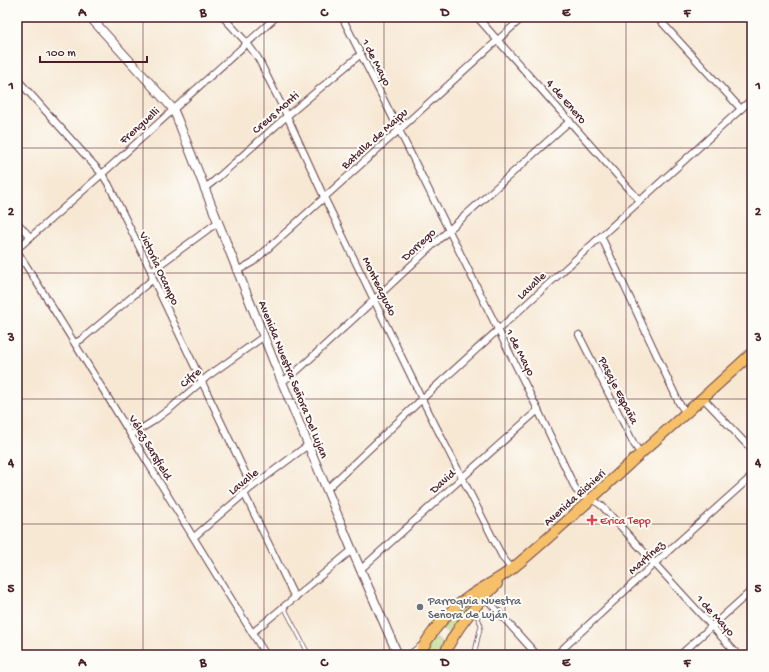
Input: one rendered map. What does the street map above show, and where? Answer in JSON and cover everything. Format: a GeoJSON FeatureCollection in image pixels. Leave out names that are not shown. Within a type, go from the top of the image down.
{"type":"FeatureCollection","features":[{"type":"Feature","properties":{"kind":"main road","name":"Avenida Richieri"},"geometry":{"type":"LineString","coordinates":[[425,644],[446,617],[459,604],[510,571],[591,500],[752,353]]}},
{"type":"Feature","properties":{"kind":"main road"},"geometry":{"type":"LineString","coordinates":[[444,655],[449,643],[462,623],[484,596],[510,571]]}},
{"type":"Feature","properties":{"kind":"main road"},"geometry":{"type":"LineString","coordinates":[[434,632],[439,632],[446,636],[449,643]]}},
{"type":"Feature","properties":{"kind":"main road"},"geometry":{"type":"LineString","coordinates":[[419,655],[425,644]]}},
{"type":"Feature","properties":{"kind":"street","name":"Avenida Nuestra Señora Del Lujan"},"geometry":{"type":"LineString","coordinates":[[90,17],[173,109],[263,337],[352,550],[398,655]]}},
{"type":"Feature","properties":{"kind":"street","name":"Monteagudo"},"geometry":{"type":"LineString","coordinates":[[223,17],[247,43],[258,58],[422,399],[510,571]]}},
{"type":"Feature","properties":{"kind":"street","name":"Frenguelli"},"geometry":{"type":"LineString","coordinates":[[17,250],[276,17]]}},
{"type":"Feature","properties":{"kind":"street","name":"1 de Mayo"},"geometry":{"type":"LineString","coordinates":[[342,17],[449,230],[576,490],[579,494],[599,503],[602,506],[738,655]]}},
{"type":"Feature","properties":{"kind":"street","name":"4 de Enero"},"geometry":{"type":"LineString","coordinates":[[477,17],[640,201]]}},
{"type":"Feature","properties":{"kind":"street","name":"Batalla de Maipu"},"geometry":{"type":"LineString","coordinates":[[237,271],[253,262],[523,17]]}},
{"type":"Feature","properties":{"kind":"street"},"geometry":{"type":"LineString","coordinates":[[657,17],[741,109]]}},
{"type":"Feature","properties":{"kind":"street","name":"Creus Monti"},"geometry":{"type":"LineString","coordinates":[[205,188],[360,54]]}},
{"type":"Feature","properties":{"kind":"street","name":"Victoria Ocampo"},"geometry":{"type":"LineString","coordinates":[[17,79],[102,174],[109,185],[252,487]]}},
{"type":"Feature","properties":{"kind":"street","name":"Lavalle"},"geometry":{"type":"LineString","coordinates":[[327,489],[422,399],[752,99]]}},
{"type":"Feature","properties":{"kind":"street","name":"Dorrego"},"geometry":{"type":"LineString","coordinates":[[282,382],[298,370],[449,230],[570,121]]}},
{"type":"Feature","properties":{"kind":"street"},"geometry":{"type":"LineString","coordinates":[[17,222],[30,237]]}},
{"type":"Feature","properties":{"kind":"street"},"geometry":{"type":"LineString","coordinates":[[151,271],[218,222]]}},
{"type":"Feature","properties":{"kind":"street"},"geometry":{"type":"LineString","coordinates":[[601,236],[679,403],[686,413]]}},
{"type":"Feature","properties":{"kind":"street","name":"Vélez Sarsfield"},"geometry":{"type":"LineString","coordinates":[[17,250],[266,655]]}},
{"type":"Feature","properties":{"kind":"street"},"geometry":{"type":"LineString","coordinates":[[75,343],[82,340],[153,280]]}},
{"type":"Feature","properties":{"kind":"street","name":"Pasaje España"},"geometry":{"type":"LineString","coordinates":[[579,335],[634,444],[641,454]]}},
{"type":"Feature","properties":{"kind":"street","name":"Cifre"},"geometry":{"type":"LineString","coordinates":[[131,435],[152,422],[208,376],[263,337]]}},
{"type":"Feature","properties":{"kind":"street"},"geometry":{"type":"LineString","coordinates":[[703,398],[752,450]]}},
{"type":"Feature","properties":{"kind":"street","name":"David"},"geometry":{"type":"LineString","coordinates":[[361,569],[538,410]]}},
{"type":"Feature","properties":{"kind":"street","name":"Lavalle"},"geometry":{"type":"LineString","coordinates":[[194,537],[244,493],[308,445]]}},
{"type":"Feature","properties":{"kind":"street","name":"Martínez"},"geometry":{"type":"LineString","coordinates":[[556,655],[752,476]]}},
{"type":"Feature","properties":{"kind":"street"},"geometry":{"type":"LineString","coordinates":[[244,493],[295,598]]}},
{"type":"Feature","properties":{"kind":"street"},"geometry":{"type":"LineString","coordinates":[[252,633],[352,550]]}},
{"type":"Feature","properties":{"kind":"street"},"geometry":{"type":"LineString","coordinates":[[680,655],[752,590]]}},
{"type":"Feature","properties":{"kind":"street"},"geometry":{"type":"LineString","coordinates":[[484,596],[537,655]]}},
{"type":"Feature","properties":{"kind":"street","name":"Avenida Richieri"},"geometry":{"type":"LineString","coordinates":[[411,655],[425,644]]}},
{"type":"Feature","properties":{"kind":"lane"},"geometry":{"type":"LineString","coordinates":[[284,607],[309,655]]}},
{"type":"Feature","properties":{"kind":"lane"},"geometry":{"type":"LineString","coordinates":[[472,611],[478,618],[481,625],[474,655]]}},
{"type":"Feature","properties":{"kind":"green space"},"geometry":{"type":"Polygon","coordinates":[[[482,593],[449,635],[447,632],[440,629],[462,606],[482,593]]]}},
{"type":"Feature","properties":{"kind":"green space"},"geometry":{"type":"Polygon","coordinates":[[[435,639],[441,642],[443,648],[441,655],[423,655],[431,641],[435,639]]]}},
{"type":"Feature","properties":{"kind":"place","name":"Erica Tepp"},"geometry":{"type":"Point","coordinates":[592,520]}},
{"type":"Feature","properties":{"kind":"place","name":"Parroquia Nuestra Señora de Luján"},"geometry":{"type":"Point","coordinates":[420,607]}}]}
